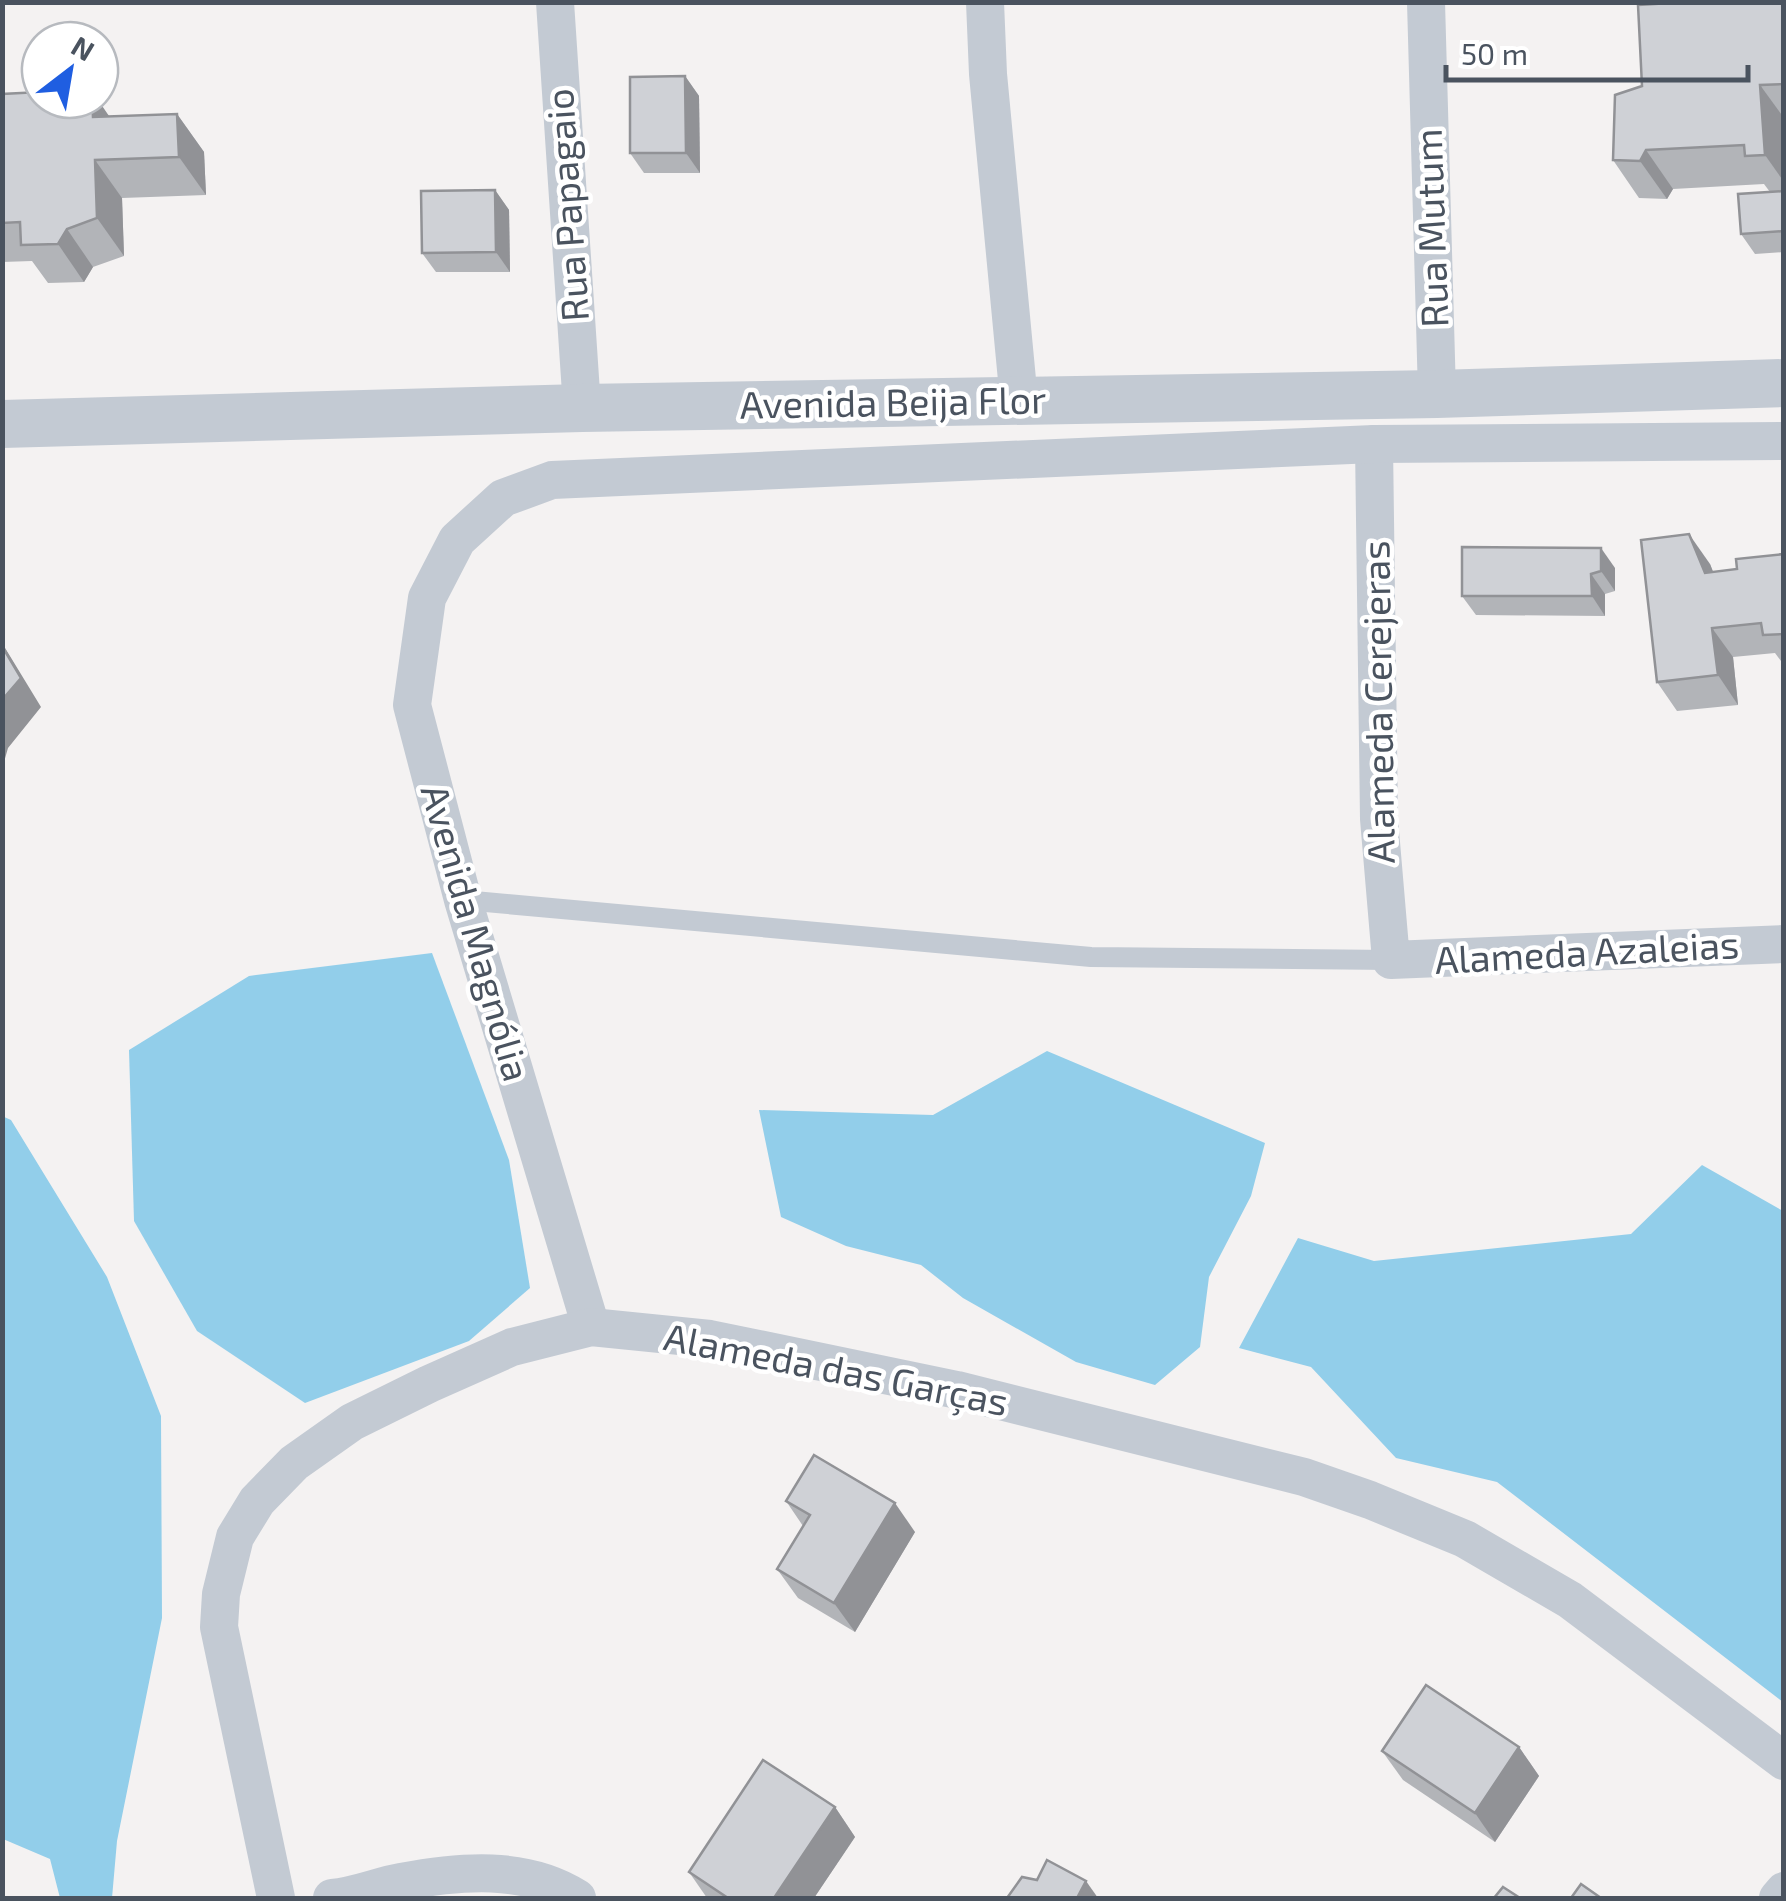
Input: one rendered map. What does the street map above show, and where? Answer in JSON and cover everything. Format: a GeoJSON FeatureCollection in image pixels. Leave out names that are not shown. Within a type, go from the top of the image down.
{"type":"FeatureCollection","features":[{"type":"Feature","properties":{"kind":"street","name":"Rua Papagaio"},"geometry":{"type":"LineString","coordinates":[[555,2],[582,408]]}},
{"type":"Feature","properties":{"kind":"street"},"geometry":{"type":"LineString","coordinates":[[986,2],[988,74],[1019,401]]}},
{"type":"Feature","properties":{"kind":"street","name":"Rua Mutum"},"geometry":{"type":"LineString","coordinates":[[1426,2],[1437,394]]}},
{"type":"Feature","properties":{"kind":"street","name":"Avenida Beija Flor"},"geometry":{"type":"LineString","coordinates":[[2,424],[582,408],[1437,394],[1784,383]]}},
{"type":"Feature","properties":{"kind":"street","name":"Avenida Beija Flor"},"geometry":{"type":"LineString","coordinates":[[457,540],[503,498],[552,480],[1374,444],[1784,441]]}},
{"type":"Feature","properties":{"kind":"street","name":"Alameda Cerejeras"},"geometry":{"type":"LineString","coordinates":[[1374,444],[1379,819],[1391,960]]}},
{"type":"Feature","properties":{"kind":"street","name":"Avenida Magnólia"},"geometry":{"type":"LineString","coordinates":[[457,540],[428,598],[412,705],[463,900],[591,1327]]}},
{"type":"Feature","properties":{"kind":"street","name":"Alameda Azaleias"},"geometry":{"type":"LineString","coordinates":[[1391,960],[1784,944]]}},
{"type":"Feature","properties":{"kind":"street","name":"Alameda das Garças"},"geometry":{"type":"LineString","coordinates":[[276,1898],[219,1627],[221,1594],[235,1537],[272,1483],[352,1422],[512,1347],[591,1327],[710,1339],[957,1390],[1304,1477],[1370,1500],[1465,1538],[1570,1600],[1784,1761]]}},
{"type":"Feature","properties":{"kind":"street"},"geometry":{"type":"LineString","coordinates":[[332,1898],[399,1882],[460,1874],[508,1874],[556,1885],[577,1898]]}},
{"type":"Feature","properties":{"kind":"street"},"geometry":{"type":"LineString","coordinates":[[1778,1898],[1784,1892]]}},
{"type":"Feature","properties":{"kind":"lane"},"geometry":{"type":"LineString","coordinates":[[463,900],[1090,957],[1391,960]]}},
{"type":"Feature","properties":{"kind":"water"},"geometry":{"type":"Polygon","coordinates":[[[432,953],[509,1160],[530,1288],[469,1341],[305,1403],[197,1331],[134,1221],[129,1050],[249,976],[432,953]]]}},
{"type":"Feature","properties":{"kind":"water"},"geometry":{"type":"Polygon","coordinates":[[[1047,1051],[1265,1143],[1251,1196],[1209,1277],[1200,1347],[1155,1385],[1076,1362],[963,1298],[921,1265],[846,1246],[781,1217],[759,1110],[933,1115],[1047,1051]]]}},
{"type":"Feature","properties":{"kind":"water"},"geometry":{"type":"Polygon","coordinates":[[[2,1116],[11,1120],[107,1277],[161,1416],[162,1618],[117,1841],[112,1898],[60,1898],[50,1859],[3,1839],[2,1116]]]}},
{"type":"Feature","properties":{"kind":"water"},"geometry":{"type":"Polygon","coordinates":[[[1702,1165],[1783,1211],[1783,1702],[1497,1482],[1396,1458],[1311,1367],[1239,1348],[1298,1238],[1374,1261],[1631,1234],[1702,1165]]]}},
{"type":"Feature","properties":{"kind":"building"},"geometry":{"type":"Polygon","coordinates":[[[1783,2],[1784,84],[1760,85],[1765,155],[1745,156],[1744,145],[1646,150],[1640,161],[1613,160],[1615,95],[1642,86],[1638,5],[1783,2]]]}},
{"type":"Feature","properties":{"kind":"building"},"geometry":{"type":"Polygon","coordinates":[[[685,76],[686,153],[630,153],[630,77],[685,76]]]}},
{"type":"Feature","properties":{"kind":"building"},"geometry":{"type":"Polygon","coordinates":[[[20,93],[20,120],[120,120],[120,116],[177,114],[179,157],[95,160],[97,218],[67,229],[58,244],[21,245],[20,222],[2,223],[2,94],[20,93]]]}},
{"type":"Feature","properties":{"kind":"building"},"geometry":{"type":"Polygon","coordinates":[[[495,190],[496,252],[422,253],[421,191],[495,190]]]}},
{"type":"Feature","properties":{"kind":"building"},"geometry":{"type":"Polygon","coordinates":[[[1784,191],[1784,231],[1741,234],[1738,194],[1784,191]]]}},
{"type":"Feature","properties":{"kind":"building"},"geometry":{"type":"Polygon","coordinates":[[[1689,534],[1705,573],[1737,569],[1736,559],[1784,554],[1784,634],[1763,635],[1761,623],[1712,628],[1718,675],[1657,682],[1641,540],[1689,534]]]}},
{"type":"Feature","properties":{"kind":"building"},"geometry":{"type":"Polygon","coordinates":[[[1462,547],[1601,548],[1601,571],[1591,574],[1592,596],[1462,596],[1462,547]]]}},
{"type":"Feature","properties":{"kind":"building"},"geometry":{"type":"Polygon","coordinates":[[[2,646],[21,678],[2,700],[2,646]]]}},
{"type":"Feature","properties":{"kind":"building"},"geometry":{"type":"Polygon","coordinates":[[[814,1455],[895,1503],[834,1603],[777,1569],[810,1515],[786,1501],[814,1455]]]}},
{"type":"Feature","properties":{"kind":"building"},"geometry":{"type":"Polygon","coordinates":[[[1426,1685],[1519,1747],[1475,1813],[1382,1751],[1426,1685]]]}},
{"type":"Feature","properties":{"kind":"building"},"geometry":{"type":"Polygon","coordinates":[[[763,1760],[835,1807],[774,1898],[728,1898],[689,1872],[763,1760]]]}},
{"type":"Feature","properties":{"kind":"building"},"geometry":{"type":"Polygon","coordinates":[[[1047,1860],[1086,1881],[1077,1898],[1007,1898],[1022,1877],[1037,1880],[1047,1860]]]}},
{"type":"Feature","properties":{"kind":"building"},"geometry":{"type":"Polygon","coordinates":[[[1581,1884],[1601,1898],[1571,1898],[1581,1884]]]}},
{"type":"Feature","properties":{"kind":"building"},"geometry":{"type":"Polygon","coordinates":[[[1503,1887],[1520,1898],[1494,1898],[1503,1887]]]}}]}
